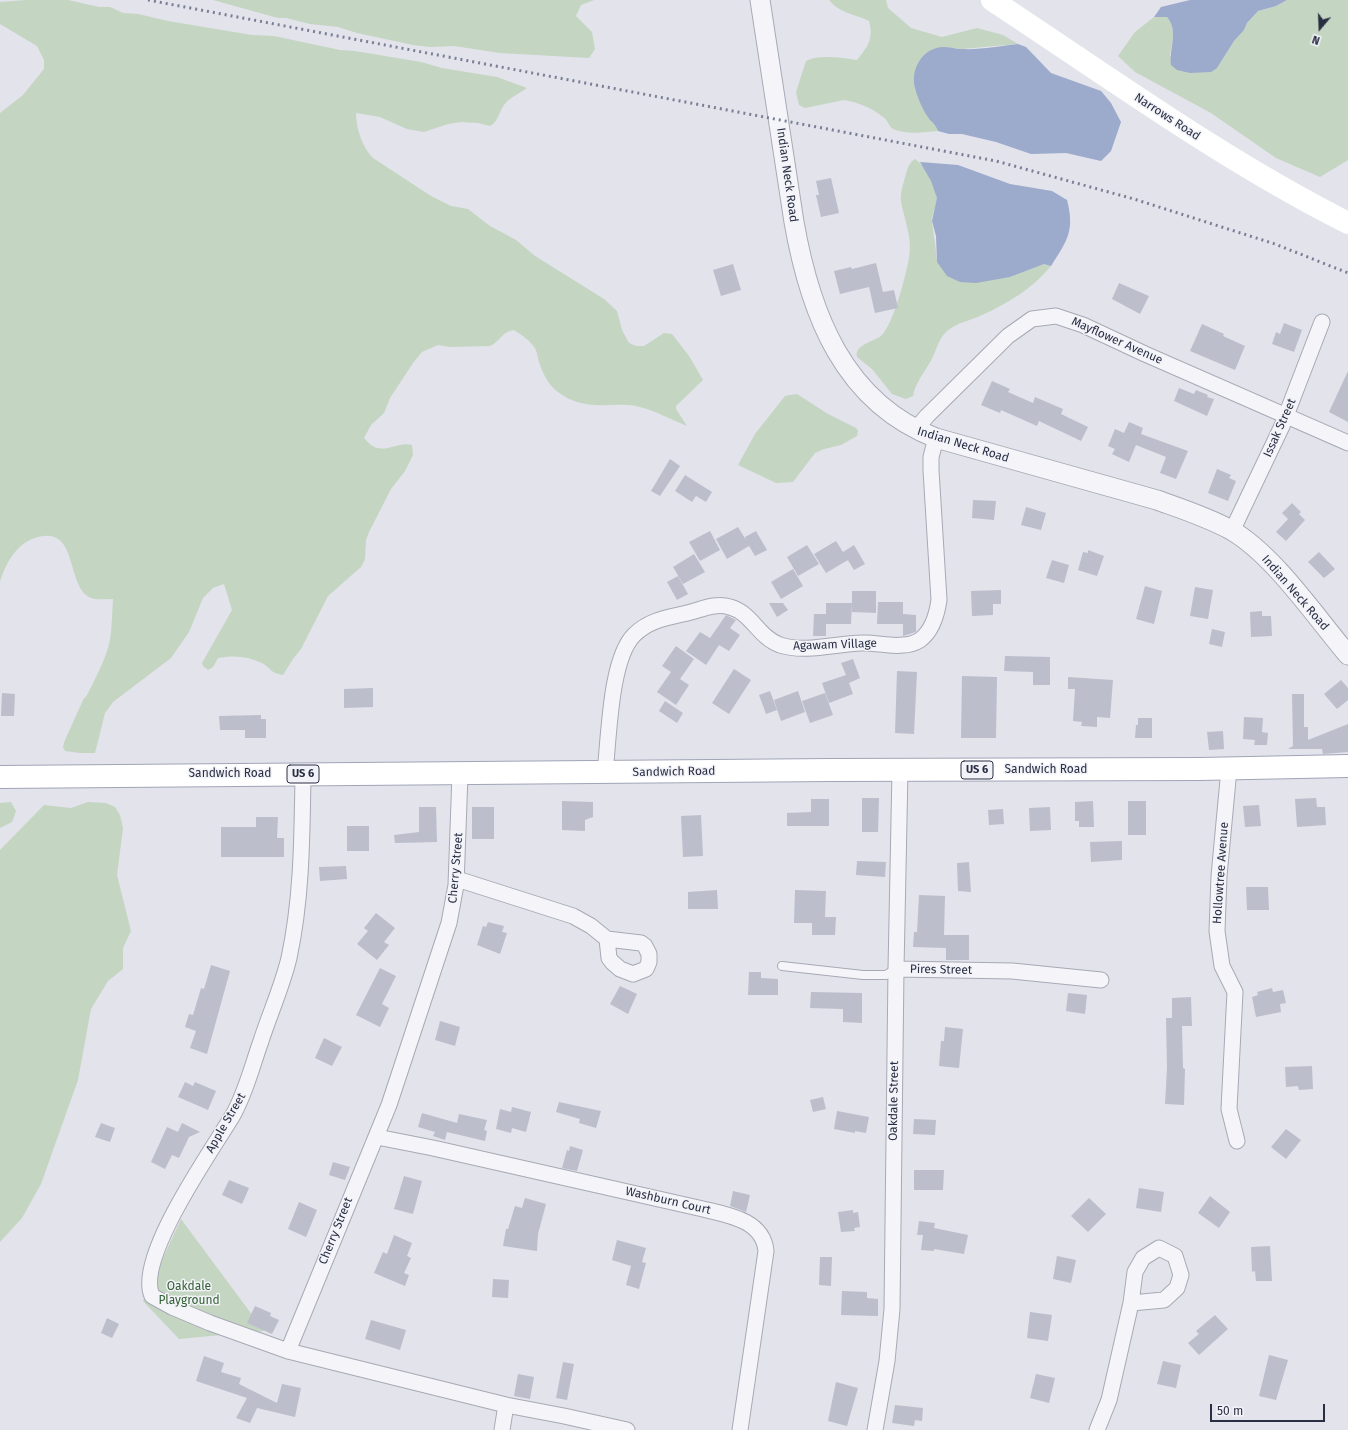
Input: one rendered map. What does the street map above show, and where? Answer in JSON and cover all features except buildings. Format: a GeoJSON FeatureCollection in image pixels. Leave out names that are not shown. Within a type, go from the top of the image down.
{"type":"FeatureCollection","features":[{"type":"Feature","properties":{"kind":"main road","name":"Narrows Road"},"geometry":{"type":"LineString","coordinates":[[992,0],[1236,161],[1288,192],[1348,223]]}},
{"type":"Feature","properties":{"kind":"main road","name":"Sandwich Road"},"geometry":{"type":"LineString","coordinates":[[0,777],[1348,766]]}},
{"type":"Feature","properties":{"kind":"street","name":"Indian Neck Road"},"geometry":{"type":"LineString","coordinates":[[760,0],[797,242],[816,305],[835,349],[856,381],[880,406],[914,430],[936,438],[1157,500],[1198,514],[1232,531],[1258,551],[1276,568],[1348,655]]}},
{"type":"Feature","properties":{"kind":"street","name":"Mayflower Avenue"},"geometry":{"type":"LineString","coordinates":[[914,430],[926,416],[1008,336],[1032,320],[1047,316],[1066,318],[1083,325],[1145,354],[1348,443]]}},
{"type":"Feature","properties":{"kind":"street","name":"Issak Street"},"geometry":{"type":"LineString","coordinates":[[1232,531],[1286,416],[1322,322]]}},
{"type":"Feature","properties":{"kind":"street","name":"Agawam Village"},"geometry":{"type":"LineString","coordinates":[[605,772],[611,710],[622,654],[628,641],[651,623],[710,606],[722,605],[744,614],[766,638],[786,646],[806,648],[866,642],[902,645],[914,643],[923,637],[936,616],[938,600],[931,470],[936,438]]}},
{"type":"Feature","properties":{"kind":"street","name":"Hollowtree Avenue"},"geometry":{"type":"LineString","coordinates":[[1230,768],[1218,876],[1217,931],[1222,966],[1235,992],[1230,1109],[1237,1141]]}},
{"type":"Feature","properties":{"kind":"street","name":"Oakdale Street"},"geometry":{"type":"LineString","coordinates":[[875,1430],[887,1361],[892,1309],[900,770]]}},
{"type":"Feature","properties":{"kind":"street","name":"Apple Street"},"geometry":{"type":"LineString","coordinates":[[288,1351],[226,1329],[161,1302],[152,1296],[150,1282],[151,1272],[160,1244],[173,1216],[193,1178],[239,1103],[284,975],[294,927],[300,882],[303,774]]}},
{"type":"Feature","properties":{"kind":"street","name":"Cherry Street"},"geometry":{"type":"LineString","coordinates":[[288,1351],[348,1200],[377,1137],[449,923],[457,879],[460,774]]}},
{"type":"Feature","properties":{"kind":"street"},"geometry":{"type":"LineString","coordinates":[[457,879],[573,916],[591,926],[607,939]]}},
{"type":"Feature","properties":{"kind":"street","name":"Pires Street"},"geometry":{"type":"LineString","coordinates":[[896,969],[950,972],[1012,971],[1101,980]]}},
{"type":"Feature","properties":{"kind":"street","name":"Washburn Court"},"geometry":{"type":"LineString","coordinates":[[377,1137],[433,1148],[720,1213],[754,1226],[762,1235],[766,1251],[740,1430]]}},
{"type":"Feature","properties":{"kind":"street"},"geometry":{"type":"LineString","coordinates":[[1097,1430],[1109,1400],[1131,1303]]}},
{"type":"Feature","properties":{"kind":"street"},"geometry":{"type":"LineString","coordinates":[[288,1351],[506,1405],[627,1430]]}},
{"type":"Feature","properties":{"kind":"street"},"geometry":{"type":"LineString","coordinates":[[502,1430],[506,1405]]}},
{"type":"Feature","properties":{"kind":"lane","name":"Pires Street"},"geometry":{"type":"LineString","coordinates":[[782,966],[863,975],[886,975],[896,969]]}},
{"type":"Feature","properties":{"kind":"green space"},"geometry":{"type":"Polygon","coordinates":[[[26,0],[68,0],[99,7],[110,7],[123,13],[138,14],[168,21],[252,35],[274,36],[340,50],[355,51],[421,62],[442,68],[497,77],[527,88],[506,102],[495,122],[490,126],[478,123],[461,122],[448,124],[424,132],[407,129],[380,117],[356,113],[358,131],[369,154],[373,158],[431,196],[451,206],[468,209],[490,226],[516,240],[535,256],[604,299],[617,311],[622,330],[629,343],[636,346],[644,346],[664,333],[672,334],[689,356],[703,380],[676,406],[676,409],[687,426],[656,412],[636,406],[591,405],[573,401],[559,393],[551,386],[545,377],[535,348],[514,330],[506,333],[497,342],[490,346],[450,347],[438,345],[422,352],[390,398],[384,413],[371,425],[364,438],[376,448],[382,449],[406,444],[412,445],[413,455],[405,471],[391,489],[369,532],[366,540],[365,559],[361,567],[328,596],[301,649],[283,675],[273,672],[262,663],[240,657],[218,658],[213,667],[208,670],[203,666],[202,663],[232,610],[224,584],[213,588],[203,598],[189,632],[171,658],[113,702],[105,713],[95,753],[65,751],[63,747],[65,740],[106,654],[110,640],[113,599],[95,599],[86,595],[75,576],[64,545],[57,538],[46,536],[26,542],[16,551],[8,563],[0,582],[0,113],[23,95],[44,69],[44,60],[37,46],[0,24],[0,2],[26,0]]]}},
{"type":"Feature","properties":{"kind":"green space"},"geometry":{"type":"Polygon","coordinates":[[[213,0],[594,0],[581,5],[576,16],[592,32],[595,49],[589,58],[500,53],[454,46],[430,47],[413,45],[357,33],[338,27],[278,18],[213,0]]]}},
{"type":"Feature","properties":{"kind":"green space"},"geometry":{"type":"Polygon","coordinates":[[[829,0],[886,0],[888,8],[911,28],[942,37],[977,28],[1003,35],[1018,44],[962,49],[944,47],[931,121],[936,125],[938,131],[915,133],[898,131],[892,128],[885,118],[870,108],[854,102],[844,100],[805,108],[799,105],[796,92],[806,61],[824,57],[857,60],[869,42],[871,32],[869,21],[842,11],[829,0]]]}},
{"type":"Feature","properties":{"kind":"green space"},"geometry":{"type":"Polygon","coordinates":[[[1287,0],[1348,0],[1348,160],[1320,177],[1276,158],[1211,113],[1135,72],[1118,56],[1135,32],[1154,17],[1167,17],[1173,31],[1170,56],[1217,68],[1234,41],[1258,11],[1276,6],[1287,0]]]}},
{"type":"Feature","properties":{"kind":"green space"},"geometry":{"type":"Polygon","coordinates":[[[915,159],[926,171],[937,198],[932,220],[937,262],[1010,277],[1044,264],[1051,266],[1036,282],[1019,295],[1001,306],[959,324],[946,332],[917,383],[913,396],[906,399],[892,394],[872,369],[857,357],[857,353],[862,346],[882,335],[891,320],[899,298],[910,251],[909,236],[901,201],[901,194],[908,167],[915,159]]]}},
{"type":"Feature","properties":{"kind":"green space"},"geometry":{"type":"Polygon","coordinates":[[[797,394],[828,414],[856,428],[858,431],[857,436],[841,445],[815,453],[793,482],[776,483],[738,465],[755,434],[785,396],[797,394]]]}},
{"type":"Feature","properties":{"kind":"green space"},"geometry":{"type":"Polygon","coordinates":[[[11,802],[16,811],[12,822],[0,828],[0,803],[11,802]]]}},
{"type":"Feature","properties":{"kind":"green space"},"geometry":{"type":"Polygon","coordinates":[[[88,802],[106,803],[115,807],[120,815],[123,828],[117,875],[131,931],[123,948],[123,969],[108,981],[91,1009],[78,1080],[41,1184],[22,1218],[0,1242],[0,850],[44,805],[71,808],[88,802]]]}},
{"type":"Feature","properties":{"kind":"green space","name":"Oakdale Playground"},"geometry":{"type":"Polygon","coordinates":[[[181,1219],[264,1331],[179,1339],[143,1301],[181,1219]]]}},
{"type":"Feature","properties":{"kind":"water"},"geometry":{"type":"Polygon","coordinates":[[[1190,0],[1287,0],[1276,6],[1258,11],[1234,41],[1217,68],[1211,72],[1190,73],[1177,70],[1171,65],[1173,34],[1171,22],[1167,17],[1154,17],[1161,7],[1190,0]]]}},
{"type":"Feature","properties":{"kind":"water"},"geometry":{"type":"Polygon","coordinates":[[[1018,44],[1026,47],[1051,73],[1101,91],[1111,103],[1121,122],[1111,151],[1101,161],[1066,153],[1031,154],[996,142],[962,134],[949,134],[938,131],[928,118],[915,88],[914,81],[916,67],[924,55],[937,48],[944,47],[976,49],[1018,44]]]}},
{"type":"Feature","properties":{"kind":"water"},"geometry":{"type":"Polygon","coordinates":[[[920,162],[958,165],[1010,184],[1052,191],[1067,200],[1070,228],[1061,250],[1051,266],[1044,264],[1010,277],[976,283],[960,282],[947,276],[937,262],[936,236],[932,221],[937,198],[931,181],[920,162]]]}},
{"type":"Feature","properties":{"kind":"railway"},"geometry":{"type":"LineString","coordinates":[[148,0],[996,161],[1134,199],[1275,244],[1348,273]]}}]}
